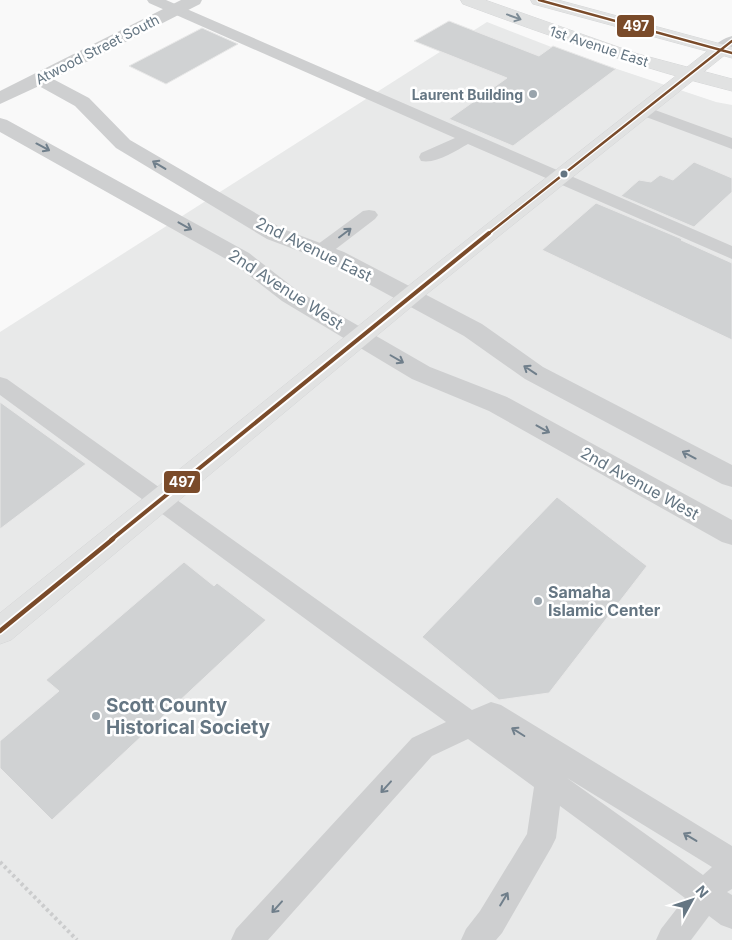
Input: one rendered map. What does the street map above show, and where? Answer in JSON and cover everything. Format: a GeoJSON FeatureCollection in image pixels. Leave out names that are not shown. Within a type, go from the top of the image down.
{"type":"FeatureCollection","features":[{"type":"Feature","properties":{"kind":"street","name":"Atwood Street South"},"geometry":{"type":"LineString","coordinates":[[0,98],[194,0]]}},
{"type":"Feature","properties":{"kind":"street","name":"1st Avenue East"},"geometry":{"type":"LineString","coordinates":[[469,0],[689,76],[732,85]]}},
{"type":"Feature","properties":{"kind":"street","name":"1st Avenue East"},"geometry":{"type":"LineString","coordinates":[[539,0],[728,48]]}},
{"type":"Feature","properties":{"kind":"street"},"geometry":{"type":"LineString","coordinates":[[0,631],[360,337],[644,111],[728,48]]}},
{"type":"Feature","properties":{"kind":"street","name":"2nd Avenue East"},"geometry":{"type":"LineString","coordinates":[[38,78],[82,102],[123,144],[276,234],[336,257],[473,330],[534,373],[732,477]]}},
{"type":"Feature","properties":{"kind":"street","name":"2nd Avenue West"},"geometry":{"type":"LineString","coordinates":[[0,124],[241,258],[290,296],[421,373],[498,404],[732,534]]}},
{"type":"Feature","properties":{"kind":"lane"},"geometry":{"type":"LineString","coordinates":[[154,0],[732,254]]}},
{"type":"Feature","properties":{"kind":"lane"},"geometry":{"type":"LineString","coordinates":[[644,111],[732,144]]}},
{"type":"Feature","properties":{"kind":"lane"},"geometry":{"type":"LineString","coordinates":[[426,157],[443,152],[466,138]]}},
{"type":"Feature","properties":{"kind":"lane"},"geometry":{"type":"LineString","coordinates":[[321,251],[369,215]]}},
{"type":"Feature","properties":{"kind":"lane"},"geometry":{"type":"LineString","coordinates":[[0,384],[732,914]]}},
{"type":"Feature","properties":{"kind":"lane"},"geometry":{"type":"LineString","coordinates":[[247,940],[422,747],[491,714],[732,863]]}},
{"type":"Feature","properties":{"kind":"lane"},"geometry":{"type":"LineString","coordinates":[[477,940],[491,922],[541,838],[553,754]]}},
{"type":"Feature","properties":{"kind":"lane"},"geometry":{"type":"LineString","coordinates":[[672,940],[716,882],[732,872]]}},
{"type":"Feature","properties":{"kind":"path"},"geometry":{"type":"LineString","coordinates":[[0,862],[77,940]]}},
{"type":"Feature","properties":{"kind":"shaded area"},"geometry":{"type":"Polygon","coordinates":[[[487,22],[554,48],[716,102],[732,105],[732,940],[0,940],[0,332],[487,22]]]}},
{"type":"Feature","properties":{"kind":"building","name":"Laurent Building"},"geometry":{"type":"Polygon","coordinates":[[[449,21],[539,56],[553,46],[616,69],[513,146],[449,119],[507,78],[414,41],[449,21]]]}},
{"type":"Feature","properties":{"kind":"building"},"geometry":{"type":"Polygon","coordinates":[[[202,28],[238,44],[166,84],[129,66],[202,28]]]}},
{"type":"Feature","properties":{"kind":"building"},"geometry":{"type":"Polygon","coordinates":[[[694,162],[732,178],[732,192],[694,227],[621,196],[639,180],[651,182],[660,175],[673,180],[694,162]]]}},
{"type":"Feature","properties":{"kind":"building"},"geometry":{"type":"Polygon","coordinates":[[[596,203],[682,239],[732,263],[732,340],[542,250],[596,203]]]}},
{"type":"Feature","properties":{"kind":"building"},"geometry":{"type":"Polygon","coordinates":[[[0,402],[86,464],[0,529],[0,402]]]}},
{"type":"Feature","properties":{"kind":"building","name":"Samaha Islamic Center"},"geometry":{"type":"Polygon","coordinates":[[[557,497],[647,566],[549,693],[499,700],[422,637],[557,497]]]}},
{"type":"Feature","properties":{"kind":"building","name":"Scott County Historical Society"},"geometry":{"type":"Polygon","coordinates":[[[184,562],[214,586],[217,583],[266,620],[52,820],[0,768],[0,741],[59,691],[46,680],[184,562]]]}},
{"type":"Feature","properties":{"kind":"transit line","name":"497"},"geometry":{"type":"LineString","coordinates":[[539,0],[732,53]]}},
{"type":"Feature","properties":{"kind":"transit line","name":"497"},"geometry":{"type":"LineString","coordinates":[[0,631],[420,288],[732,41]]}},
{"type":"Feature","properties":{"kind":"place","name":"Laurent Building"},"geometry":{"type":"Point","coordinates":[533,94]}},
{"type":"Feature","properties":{"kind":"place","name":"Samaha Islamic Center"},"geometry":{"type":"Point","coordinates":[538,601]}},
{"type":"Feature","properties":{"kind":"place","name":"Scott County Historical Society"},"geometry":{"type":"Point","coordinates":[96,716]}}]}
